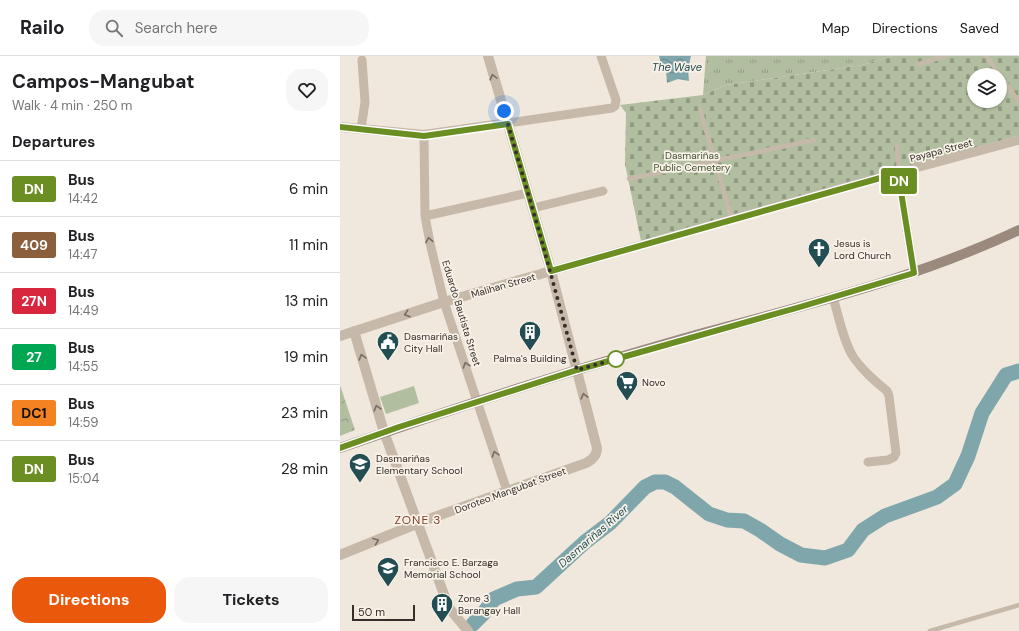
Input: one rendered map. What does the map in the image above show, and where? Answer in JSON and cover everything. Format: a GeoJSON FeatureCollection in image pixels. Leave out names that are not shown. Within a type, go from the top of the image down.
{"type":"FeatureCollection","features":[{"type":"Feature","properties":{"kind":"main road"},"geometry":{"type":"LineString","coordinates":[[340,448],[384,432],[577,370],[914,273],[998,240],[1019,230]]}},
{"type":"Feature","properties":{"kind":"street"},"geometry":{"type":"LineString","coordinates":[[488,56],[551,271],[577,370]]}},
{"type":"Feature","properties":{"kind":"street"},"geometry":{"type":"LineString","coordinates":[[340,127],[424,136],[612,108],[615,106],[616,100],[601,56]]}},
{"type":"Feature","properties":{"kind":"street"},"geometry":{"type":"LineString","coordinates":[[361,129],[365,102],[362,60]]}},
{"type":"Feature","properties":{"kind":"street","name":"Eduardo Bautista Street"},"geometry":{"type":"LineString","coordinates":[[424,136],[425,216],[430,243],[444,302],[507,491]]}},
{"type":"Feature","properties":{"kind":"street","name":"Payapa Street"},"geometry":{"type":"LineString","coordinates":[[898,173],[1018,140]]}},
{"type":"Feature","properties":{"kind":"street"},"geometry":{"type":"LineString","coordinates":[[898,173],[914,273]]}},
{"type":"Feature","properties":{"kind":"street","name":"Malihan Street"},"geometry":{"type":"LineString","coordinates":[[340,336],[444,302],[898,173]]}},
{"type":"Feature","properties":{"kind":"street"},"geometry":{"type":"LineString","coordinates":[[533,208],[603,191]]}},
{"type":"Feature","properties":{"kind":"street"},"geometry":{"type":"LineString","coordinates":[[425,216],[528,193]]}},
{"type":"Feature","properties":{"kind":"street"},"geometry":{"type":"LineString","coordinates":[[833,297],[852,357],[863,370],[887,391],[889,396],[896,453],[894,457],[888,460],[868,462]]}},
{"type":"Feature","properties":{"kind":"street"},"geometry":{"type":"LineString","coordinates":[[354,331],[384,432],[417,524],[449,608],[468,631]]}},
{"type":"Feature","properties":{"kind":"street","name":"Doroteo Mangubat Street"},"geometry":{"type":"LineString","coordinates":[[340,555],[417,524],[586,463],[594,458],[597,448],[577,370]]}},
{"type":"Feature","properties":{"kind":"lane"},"geometry":{"type":"LineString","coordinates":[[919,64],[945,56]]}},
{"type":"Feature","properties":{"kind":"lane"},"geometry":{"type":"LineString","coordinates":[[986,56],[995,68]]}},
{"type":"Feature","properties":{"kind":"lane"},"geometry":{"type":"LineString","coordinates":[[1007,85],[1019,102]]}},
{"type":"Feature","properties":{"kind":"lane"},"geometry":{"type":"LineString","coordinates":[[700,109],[732,220]]}},
{"type":"Feature","properties":{"kind":"lane"},"geometry":{"type":"LineString","coordinates":[[629,179],[814,140]]}},
{"type":"Feature","properties":{"kind":"lane"},"geometry":{"type":"LineString","coordinates":[[897,146],[900,169],[898,173]]}},
{"type":"Feature","properties":{"kind":"lane"},"geometry":{"type":"LineString","coordinates":[[930,631],[1019,605]]}},
{"type":"Feature","properties":{"kind":"green space"},"geometry":{"type":"Polygon","coordinates":[[[706,56],[892,56],[862,65],[726,85],[703,95],[706,56]]]}},
{"type":"Feature","properties":{"kind":"green space","name":"Dasmariñas Public Cemetery"},"geometry":{"type":"Polygon","coordinates":[[[892,56],[1019,56],[1019,146],[1017,136],[641,241],[625,164],[626,113],[620,105],[703,95],[726,85],[862,65],[892,56]]]}},
{"type":"Feature","properties":{"kind":"green space"},"geometry":{"type":"Polygon","coordinates":[[[340,385],[355,430],[340,436],[340,385]]]}},
{"type":"Feature","properties":{"kind":"green space"},"geometry":{"type":"Polygon","coordinates":[[[414,386],[419,403],[386,414],[380,397],[414,386]]]}},
{"type":"Feature","properties":{"kind":"water","name":"The Wave"},"geometry":{"type":"Polygon","coordinates":[[[659,56],[691,56],[688,69],[689,81],[678,79],[667,83],[666,70],[661,64],[659,56]]]}},
{"type":"Feature","properties":{"kind":"waterway","name":"Dasmariñas River"},"geometry":{"type":"LineString","coordinates":[[473,624],[483,614],[494,599],[517,589],[536,587],[585,542],[610,523],[645,487],[655,482],[665,482],[675,487],[709,514],[727,520],[744,521],[780,544],[801,555],[825,558],[848,550],[863,530],[885,516],[937,497],[955,484],[968,456],[982,413],[1006,375],[1019,371]]}},
{"type":"Feature","properties":{"kind":"bus line","name":"DN"},"geometry":{"type":"LineString","coordinates":[[340,127],[424,136],[508,124],[551,271],[898,173],[914,273],[577,370],[399,427],[340,448]]}},
{"type":"Feature","properties":{"kind":"place","name":"Jesus is Lord Church"},"geometry":{"type":"Point","coordinates":[819,268]}},
{"type":"Feature","properties":{"kind":"place","name":"Palma's Building"},"geometry":{"type":"Point","coordinates":[530,352]}},
{"type":"Feature","properties":{"kind":"place","name":"Dasmariñas City Hall"},"geometry":{"type":"Point","coordinates":[388,362]}},
{"type":"Feature","properties":{"kind":"place","name":"Novo"},"geometry":{"type":"Point","coordinates":[627,402]}},
{"type":"Feature","properties":{"kind":"place","name":"Dasmariñas Elementary School"},"geometry":{"type":"Point","coordinates":[360,484]}},
{"type":"Feature","properties":{"kind":"place","name":"Francisco E. Barzaga Memorial School"},"geometry":{"type":"Point","coordinates":[388,588]}},
{"type":"Feature","properties":{"kind":"place","name":"Zone 3 Barangay Hall"},"geometry":{"type":"Point","coordinates":[442,624]}},
{"type":"Feature","properties":{"kind":"district","name":"ZONE 3"},"geometry":{"type":"Point","coordinates":[418,520]}},
{"type":"Feature","properties":{"kind":"route"},"geometry":{"type":"LineString","coordinates":[[504,111],[577,370],[616,359]]}}]}
